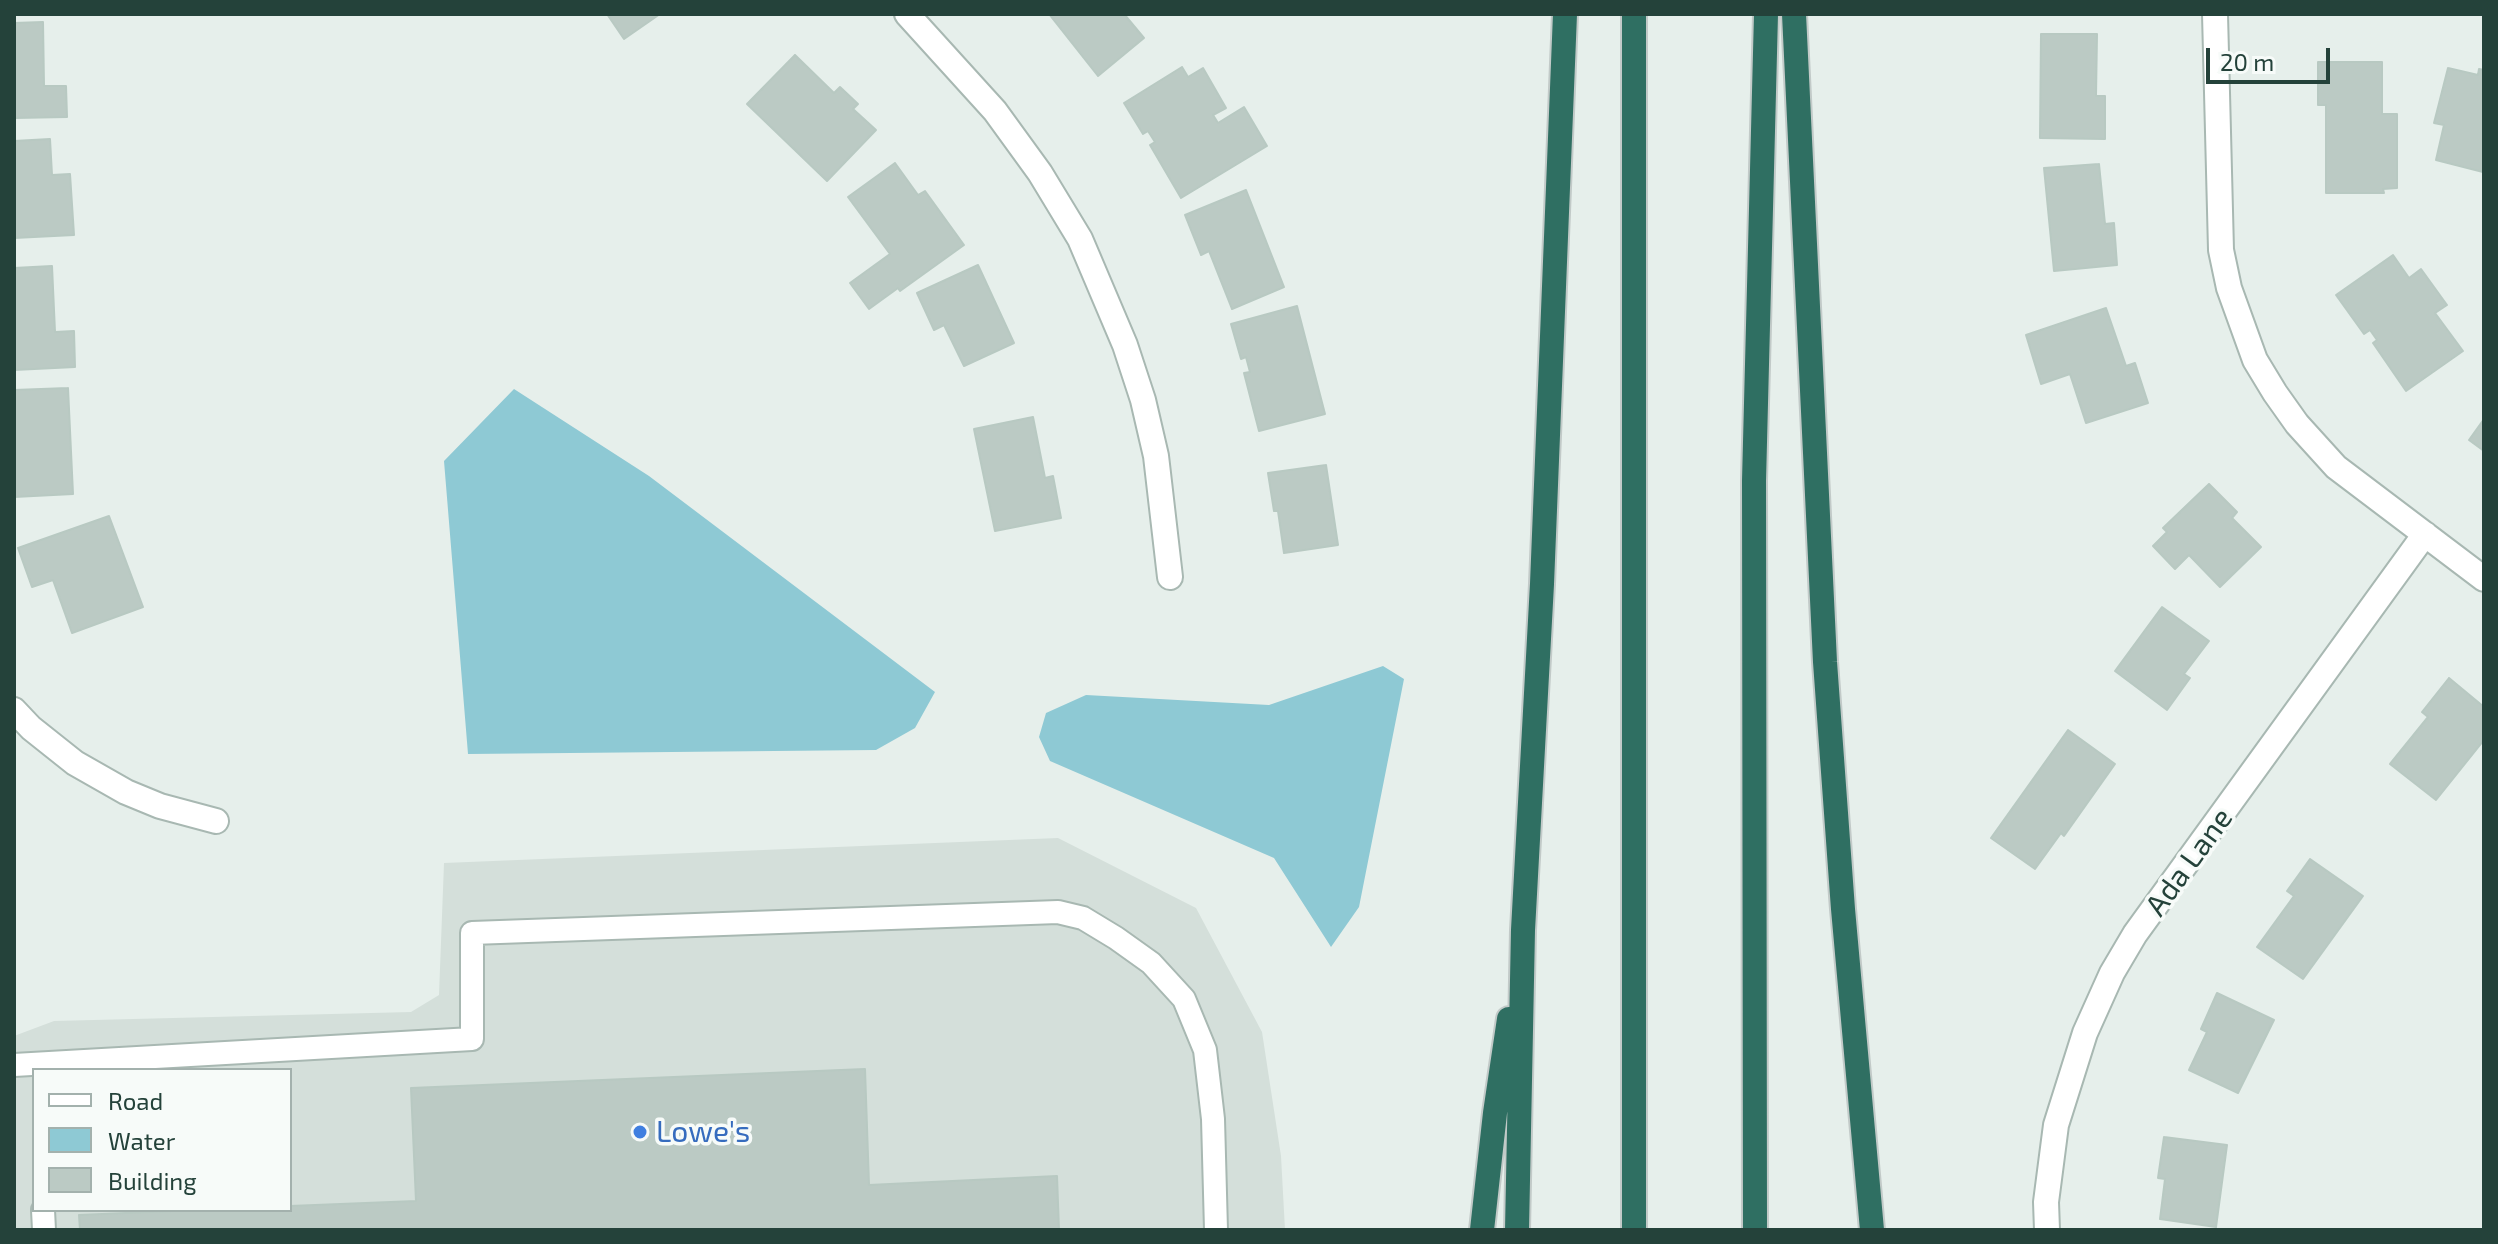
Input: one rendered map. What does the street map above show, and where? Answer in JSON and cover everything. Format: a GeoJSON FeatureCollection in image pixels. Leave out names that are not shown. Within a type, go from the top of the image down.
{"type":"FeatureCollection","features":[{"type":"Feature","properties":{"kind":"highway"},"geometry":{"type":"LineString","coordinates":[[1517,1230],[1523,930],[1541,600],[1565,14]]}},
{"type":"Feature","properties":{"kind":"highway"},"geometry":{"type":"LineString","coordinates":[[1634,14],[1634,1230]]}},
{"type":"Feature","properties":{"kind":"highway"},"geometry":{"type":"LineString","coordinates":[[1755,1230],[1754,481],[1766,14]]}},
{"type":"Feature","properties":{"kind":"highway"},"geometry":{"type":"LineString","coordinates":[[1794,14],[1825,662],[1843,909],[1872,1230]]}},
{"type":"Feature","properties":{"kind":"highway"},"geometry":{"type":"LineString","coordinates":[[1482,1230],[1495,1113],[1523,930]]}},
{"type":"Feature","properties":{"kind":"street"},"geometry":{"type":"LineString","coordinates":[[907,14],[995,111],[1040,173],[1080,239],[1125,345],[1143,400],[1156,456],[1170,577]]}},
{"type":"Feature","properties":{"kind":"street"},"geometry":{"type":"LineString","coordinates":[[2215,14],[2221,250],[2229,288],[2255,360],[2297,424],[2336,467],[2484,579]]}},
{"type":"Feature","properties":{"kind":"street","name":"Ada Lane"},"geometry":{"type":"LineString","coordinates":[[2047,1230],[2046,1202],[2056,1125],[2085,1033],[2112,973],[2135,934],[2425,534]]}},
{"type":"Feature","properties":{"kind":"street"},"geometry":{"type":"LineString","coordinates":[[14,710],[31,728],[75,763],[126,792],[160,806],[216,821]]}},
{"type":"Feature","properties":{"kind":"lane"},"geometry":{"type":"LineString","coordinates":[[14,1065],[37,1067],[472,1039],[472,933],[1058,912],[1083,918],[1116,938],[1151,963],[1184,999],[1205,1050],[1213,1119],[1216,1230]]}},
{"type":"Feature","properties":{"kind":"shaded area"},"geometry":{"type":"Polygon","coordinates":[[[1058,838],[1196,908],[1262,1032],[1281,1156],[1285,1230],[14,1230],[14,1036],[54,1021],[411,1012],[439,995],[444,863],[1058,838]]]}},
{"type":"Feature","properties":{"kind":"water"},"geometry":{"type":"Polygon","coordinates":[[[514,389],[649,476],[935,692],[915,728],[876,750],[468,754],[444,461],[514,389]]]}},
{"type":"Feature","properties":{"kind":"water"},"geometry":{"type":"Polygon","coordinates":[[[1383,666],[1404,679],[1359,907],[1331,947],[1274,858],[1050,761],[1039,737],[1046,713],[1086,695],[1269,705],[1383,666]]]}},
{"type":"Feature","properties":{"kind":"building"},"geometry":{"type":"Polygon","coordinates":[[[607,14],[660,14],[624,39],[607,14]]]}},
{"type":"Feature","properties":{"kind":"building"},"geometry":{"type":"Polygon","coordinates":[[[1049,14],[1124,14],[1144,38],[1098,76],[1049,14]]]}},
{"type":"Feature","properties":{"kind":"building"},"geometry":{"type":"Polygon","coordinates":[[[43,22],[44,86],[66,86],[67,117],[14,118],[14,23],[43,22]]]}},
{"type":"Feature","properties":{"kind":"building"},"geometry":{"type":"Polygon","coordinates":[[[2041,34],[2097,34],[2096,96],[2105,96],[2105,139],[2040,138],[2041,34]]]}},
{"type":"Feature","properties":{"kind":"building"},"geometry":{"type":"Polygon","coordinates":[[[795,55],[834,93],[840,87],[858,104],[853,109],[876,130],[827,181],[747,104],[795,55]]]}},
{"type":"Feature","properties":{"kind":"building"},"geometry":{"type":"Polygon","coordinates":[[[2318,62],[2382,62],[2382,114],[2397,114],[2397,188],[2383,189],[2384,193],[2326,193],[2326,105],[2318,105],[2318,62]]]}},
{"type":"Feature","properties":{"kind":"building"},"geometry":{"type":"Polygon","coordinates":[[[1182,67],[1188,77],[1203,68],[1226,108],[1213,115],[1218,123],[1244,107],[1267,146],[1181,198],[1150,145],[1155,142],[1148,131],[1143,134],[1124,103],[1182,67]]]}},
{"type":"Feature","properties":{"kind":"building"},"geometry":{"type":"Polygon","coordinates":[[[2448,68],[2478,75],[2479,69],[2484,70],[2483,172],[2436,160],[2444,125],[2434,123],[2448,68]]]}},
{"type":"Feature","properties":{"kind":"building"},"geometry":{"type":"Polygon","coordinates":[[[50,139],[52,175],[70,174],[74,235],[14,238],[14,141],[50,139]]]}},
{"type":"Feature","properties":{"kind":"building"},"geometry":{"type":"Polygon","coordinates":[[[895,163],[918,195],[925,191],[964,245],[869,309],[850,283],[890,254],[848,197],[895,163]]]}},
{"type":"Feature","properties":{"kind":"building"},"geometry":{"type":"Polygon","coordinates":[[[2099,164],[2105,224],[2114,223],[2117,265],[2054,271],[2044,168],[2099,164]]]}},
{"type":"Feature","properties":{"kind":"building"},"geometry":{"type":"Polygon","coordinates":[[[1246,190],[1284,287],[1232,309],[1209,251],[1201,255],[1185,215],[1246,190]]]}},
{"type":"Feature","properties":{"kind":"building"},"geometry":{"type":"Polygon","coordinates":[[[2393,255],[2409,278],[2421,269],[2447,305],[2435,313],[2463,351],[2406,391],[2373,343],[2377,340],[2370,330],[2364,334],[2336,295],[2393,255]]]}},
{"type":"Feature","properties":{"kind":"building"},"geometry":{"type":"Polygon","coordinates":[[[978,265],[1014,343],[964,366],[944,325],[934,330],[917,293],[978,265]]]}},
{"type":"Feature","properties":{"kind":"building"},"geometry":{"type":"Polygon","coordinates":[[[52,266],[55,332],[74,331],[75,367],[14,370],[14,268],[52,266]]]}},
{"type":"Feature","properties":{"kind":"building"},"geometry":{"type":"Polygon","coordinates":[[[1297,306],[1325,414],[1259,431],[1244,373],[1250,372],[1246,357],[1241,359],[1231,324],[1297,306]]]}},
{"type":"Feature","properties":{"kind":"building"},"geometry":{"type":"Polygon","coordinates":[[[2106,308],[2126,366],[2135,363],[2148,403],[2086,423],[2070,374],[2041,384],[2026,335],[2106,308]]]}},
{"type":"Feature","properties":{"kind":"building"},"geometry":{"type":"Polygon","coordinates":[[[68,388],[73,494],[14,497],[14,390],[68,388]]]}},
{"type":"Feature","properties":{"kind":"building"},"geometry":{"type":"Polygon","coordinates":[[[1033,417],[1045,478],[1053,476],[1061,518],[995,531],[974,429],[1033,417]]]}},
{"type":"Feature","properties":{"kind":"building"},"geometry":{"type":"Polygon","coordinates":[[[2484,419],[2484,451],[2469,440],[2484,419]]]}},
{"type":"Feature","properties":{"kind":"building"},"geometry":{"type":"Polygon","coordinates":[[[1326,465],[1338,545],[1284,553],[1268,473],[1326,465]]]}},
{"type":"Feature","properties":{"kind":"building"},"geometry":{"type":"Polygon","coordinates":[[[2209,484],[2237,512],[2232,518],[2261,547],[2220,587],[2189,555],[2175,569],[2153,546],[2167,532],[2163,528],[2209,484]]]}},
{"type":"Feature","properties":{"kind":"building"},"geometry":{"type":"Polygon","coordinates":[[[109,516],[143,607],[72,633],[53,580],[32,587],[18,548],[109,516]]]}},
{"type":"Feature","properties":{"kind":"building"},"geometry":{"type":"Polygon","coordinates":[[[2162,607],[2209,641],[2184,674],[2190,678],[2167,710],[2115,671],[2162,607]]]}},
{"type":"Feature","properties":{"kind":"building"},"geometry":{"type":"Polygon","coordinates":[[[2449,678],[2484,707],[2484,740],[2436,800],[2390,764],[2428,717],[2422,712],[2449,678]]]}},
{"type":"Feature","properties":{"kind":"building"},"geometry":{"type":"Polygon","coordinates":[[[2068,730],[2115,764],[2064,836],[2061,833],[2035,869],[1991,838],[2068,730]]]}},
{"type":"Feature","properties":{"kind":"building"},"geometry":{"type":"Polygon","coordinates":[[[2310,859],[2363,896],[2303,979],[2257,947],[2294,896],[2287,891],[2310,859]]]}},
{"type":"Feature","properties":{"kind":"building"},"geometry":{"type":"Polygon","coordinates":[[[2217,993],[2274,1020],[2238,1093],[2189,1070],[2207,1032],[2201,1029],[2217,993]]]}},
{"type":"Feature","properties":{"kind":"building","name":"Lowe's"},"geometry":{"type":"Polygon","coordinates":[[[865,1069],[869,1185],[1057,1176],[1059,1230],[80,1230],[79,1215],[292,1212],[292,1206],[416,1201],[411,1088],[865,1069]]]}},
{"type":"Feature","properties":{"kind":"building"},"geometry":{"type":"Polygon","coordinates":[[[2164,1137],[2227,1145],[2216,1227],[2160,1219],[2165,1179],[2158,1178],[2164,1137]]]}},
{"type":"Feature","properties":{"kind":"place","name":"Lowe's"},"geometry":{"type":"Point","coordinates":[640,1132]}}]}
